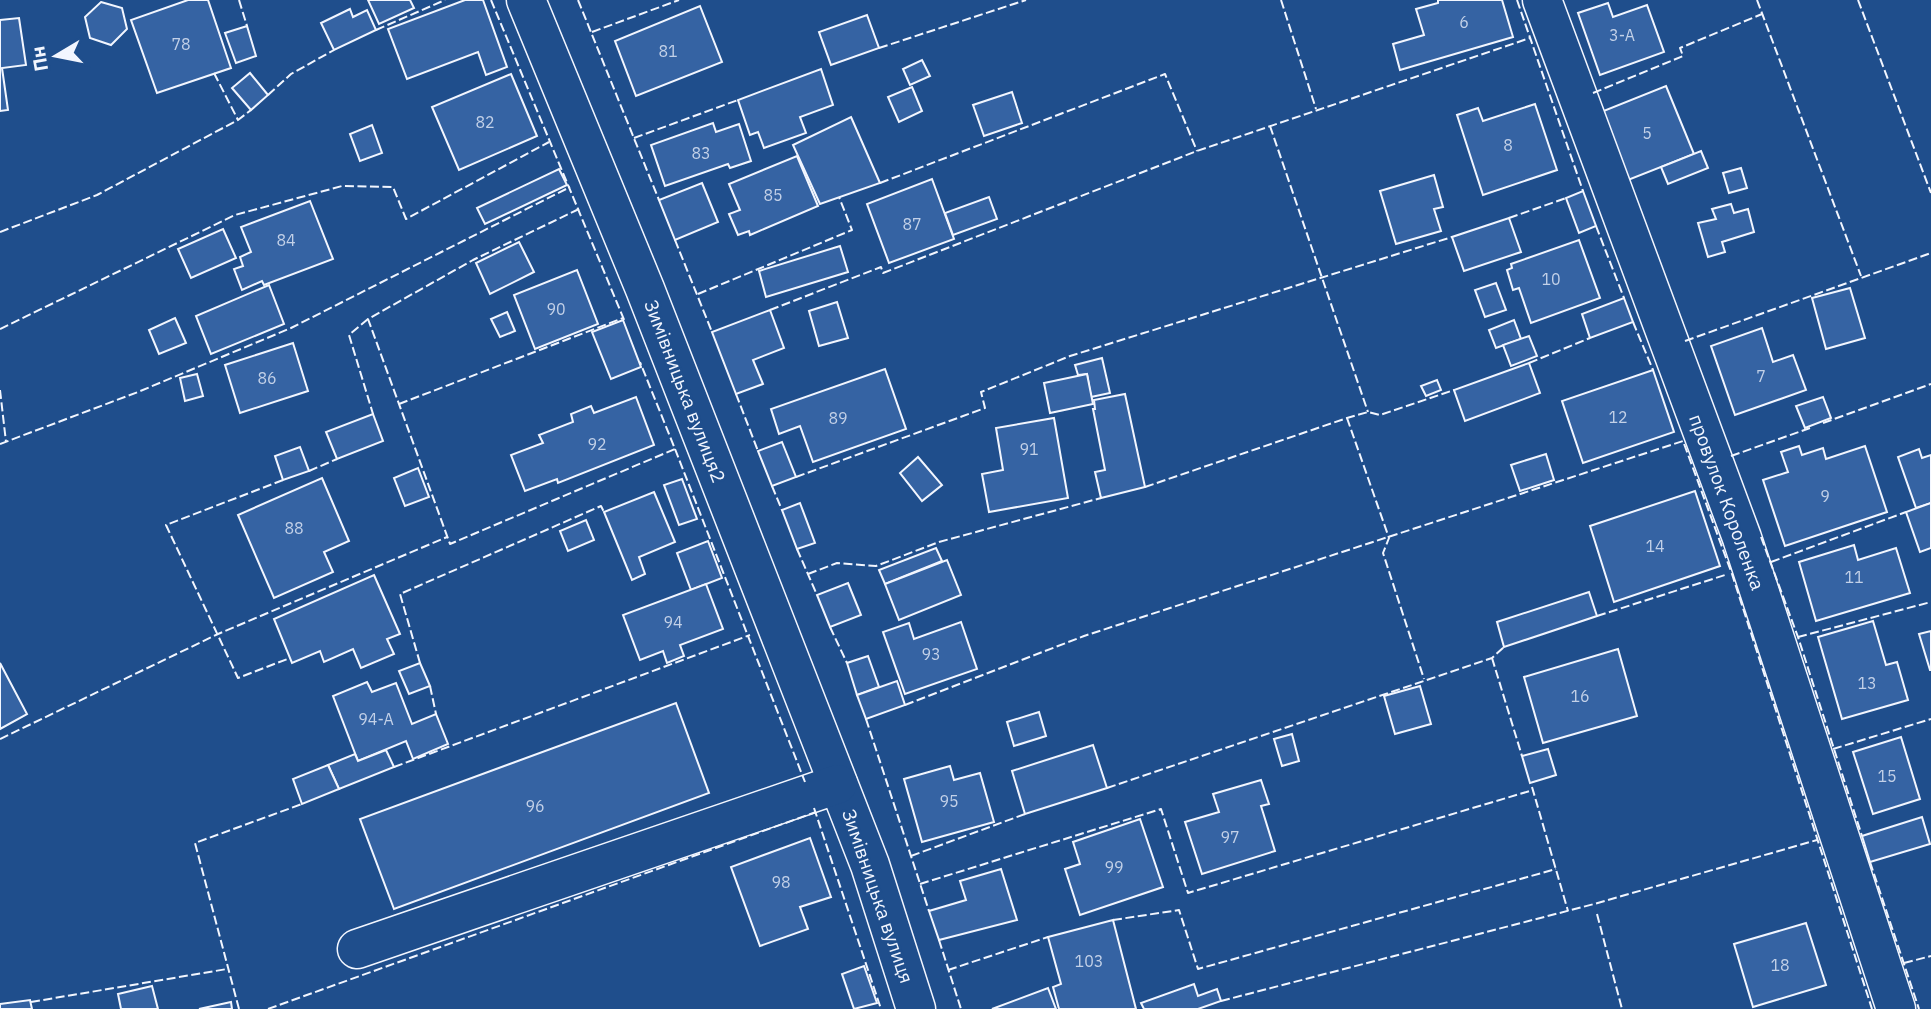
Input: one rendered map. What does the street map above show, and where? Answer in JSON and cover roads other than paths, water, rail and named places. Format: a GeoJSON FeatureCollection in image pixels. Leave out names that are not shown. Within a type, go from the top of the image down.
{"type":"FeatureCollection","features":[{"type":"Feature","properties":{"kind":"street","name":"Зимівницька вулиця2"},"geometry":{"type":"LineString","coordinates":[[526,0],[645,289],[838,784]]}},
{"type":"Feature","properties":{"kind":"street","name":"провулок Короленка"},"geometry":{"type":"LineString","coordinates":[[1542,0],[1742,538],[1896,1009]]}},
{"type":"Feature","properties":{"kind":"street"},"geometry":{"type":"LineString","coordinates":[[357,949],[838,784]]}},
{"type":"Feature","properties":{"kind":"street","name":"Зимівницька вулиця"},"geometry":{"type":"LineString","coordinates":[[838,784],[870,865],[916,1009]]}}]}
